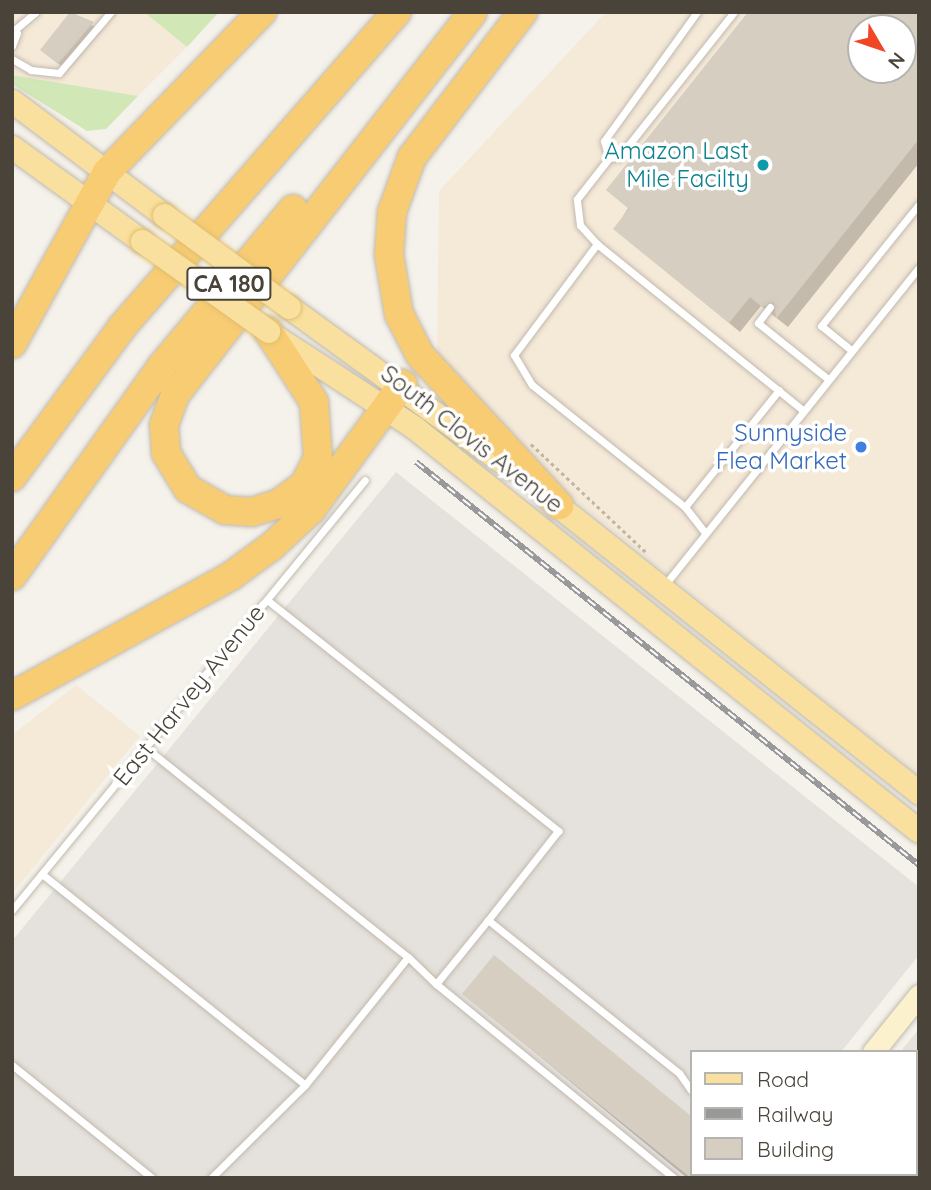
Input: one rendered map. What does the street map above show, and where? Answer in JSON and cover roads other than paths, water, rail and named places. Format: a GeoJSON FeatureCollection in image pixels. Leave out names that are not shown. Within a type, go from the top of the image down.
{"type":"FeatureCollection","features":[{"type":"Feature","properties":{"kind":"highway"},"geometry":{"type":"LineString","coordinates":[[12,344],[88,202],[107,172],[262,12]]}},
{"type":"Feature","properties":{"kind":"highway","name":"CA 180"},"geometry":{"type":"LineString","coordinates":[[12,477],[139,306],[397,12]]}},
{"type":"Feature","properties":{"kind":"highway"},"geometry":{"type":"LineString","coordinates":[[523,12],[412,157],[392,212],[389,263],[399,314],[421,355],[559,505]]}},
{"type":"Feature","properties":{"kind":"highway"},"geometry":{"type":"LineString","coordinates":[[268,331],[314,402],[318,458],[304,485],[278,504],[252,512],[225,510],[188,489],[166,453],[164,425],[175,395],[472,13]]}},
{"type":"Feature","properties":{"kind":"highway","name":"CA 180"},"geometry":{"type":"LineString","coordinates":[[12,576],[212,305],[472,13]]}},
{"type":"Feature","properties":{"kind":"highway"},"geometry":{"type":"LineString","coordinates":[[12,696],[252,562],[311,510],[403,384]]}},
{"type":"Feature","properties":{"kind":"main road","name":"South Clovis Avenue"},"geometry":{"type":"LineString","coordinates":[[12,101],[289,307],[403,384],[919,793]]}},
{"type":"Feature","properties":{"kind":"main road","name":"South Clovis Avenue"},"geometry":{"type":"LineString","coordinates":[[12,147],[268,331],[387,408],[488,485],[919,831]]}},
{"type":"Feature","properties":{"kind":"main road"},"geometry":{"type":"LineString","coordinates":[[488,485],[545,515],[643,591],[662,588]]}},
{"type":"Feature","properties":{"kind":"main road"},"geometry":{"type":"LineString","coordinates":[[875,1050],[919,995]]}},
{"type":"Feature","properties":{"kind":"lane"},"geometry":{"type":"LineString","coordinates":[[12,46],[15,33],[36,12]]}},
{"type":"Feature","properties":{"kind":"lane"},"geometry":{"type":"LineString","coordinates":[[12,59],[31,70],[59,73],[111,12]]}},
{"type":"Feature","properties":{"kind":"lane"},"geometry":{"type":"LineString","coordinates":[[609,158],[604,141],[697,12]]}},
{"type":"Feature","properties":{"kind":"lane"},"geometry":{"type":"LineString","coordinates":[[734,12],[619,157],[609,158],[577,200],[580,225],[597,244],[803,410]]}},
{"type":"Feature","properties":{"kind":"lane"},"geometry":{"type":"LineString","coordinates":[[851,351],[821,326],[919,204]]}},
{"type":"Feature","properties":{"kind":"lane"},"geometry":{"type":"LineString","coordinates":[[597,244],[517,343],[517,370],[685,507],[705,533]]}},
{"type":"Feature","properties":{"kind":"lane"},"geometry":{"type":"LineString","coordinates":[[662,588],[919,268]]}},
{"type":"Feature","properties":{"kind":"lane"},"geometry":{"type":"LineString","coordinates":[[771,307],[758,323],[828,379]]}},
{"type":"Feature","properties":{"kind":"lane"},"geometry":{"type":"LineString","coordinates":[[685,507],[779,390]]}},
{"type":"Feature","properties":{"kind":"lane","name":"East Harvey Avenue"},"geometry":{"type":"LineString","coordinates":[[12,910],[365,480]]}},
{"type":"Feature","properties":{"kind":"lane"},"geometry":{"type":"LineString","coordinates":[[267,600],[558,831],[436,984]]}},
{"type":"Feature","properties":{"kind":"lane"},"geometry":{"type":"LineString","coordinates":[[146,748],[408,957],[436,984],[674,1178]]}},
{"type":"Feature","properties":{"kind":"lane"},"geometry":{"type":"LineString","coordinates":[[42,874],[306,1085]]}},
{"type":"Feature","properties":{"kind":"lane"},"geometry":{"type":"LineString","coordinates":[[488,920],[679,1073],[690,1089]]}},
{"type":"Feature","properties":{"kind":"lane"},"geometry":{"type":"LineString","coordinates":[[211,1178],[306,1085],[408,957]]}},
{"type":"Feature","properties":{"kind":"lane"},"geometry":{"type":"LineString","coordinates":[[12,1065],[152,1178]]}},
{"type":"Feature","properties":{"kind":"railway"},"geometry":{"type":"LineString","coordinates":[[416,462],[919,865]]}},
{"type":"Feature","properties":{"kind":"place","name":"Amazon Last Mile Facilty"},"geometry":{"type":"Point","coordinates":[763,165]}},
{"type":"Feature","properties":{"kind":"place","name":"Sunnyside Flea Market"},"geometry":{"type":"Point","coordinates":[861,447]}}]}
